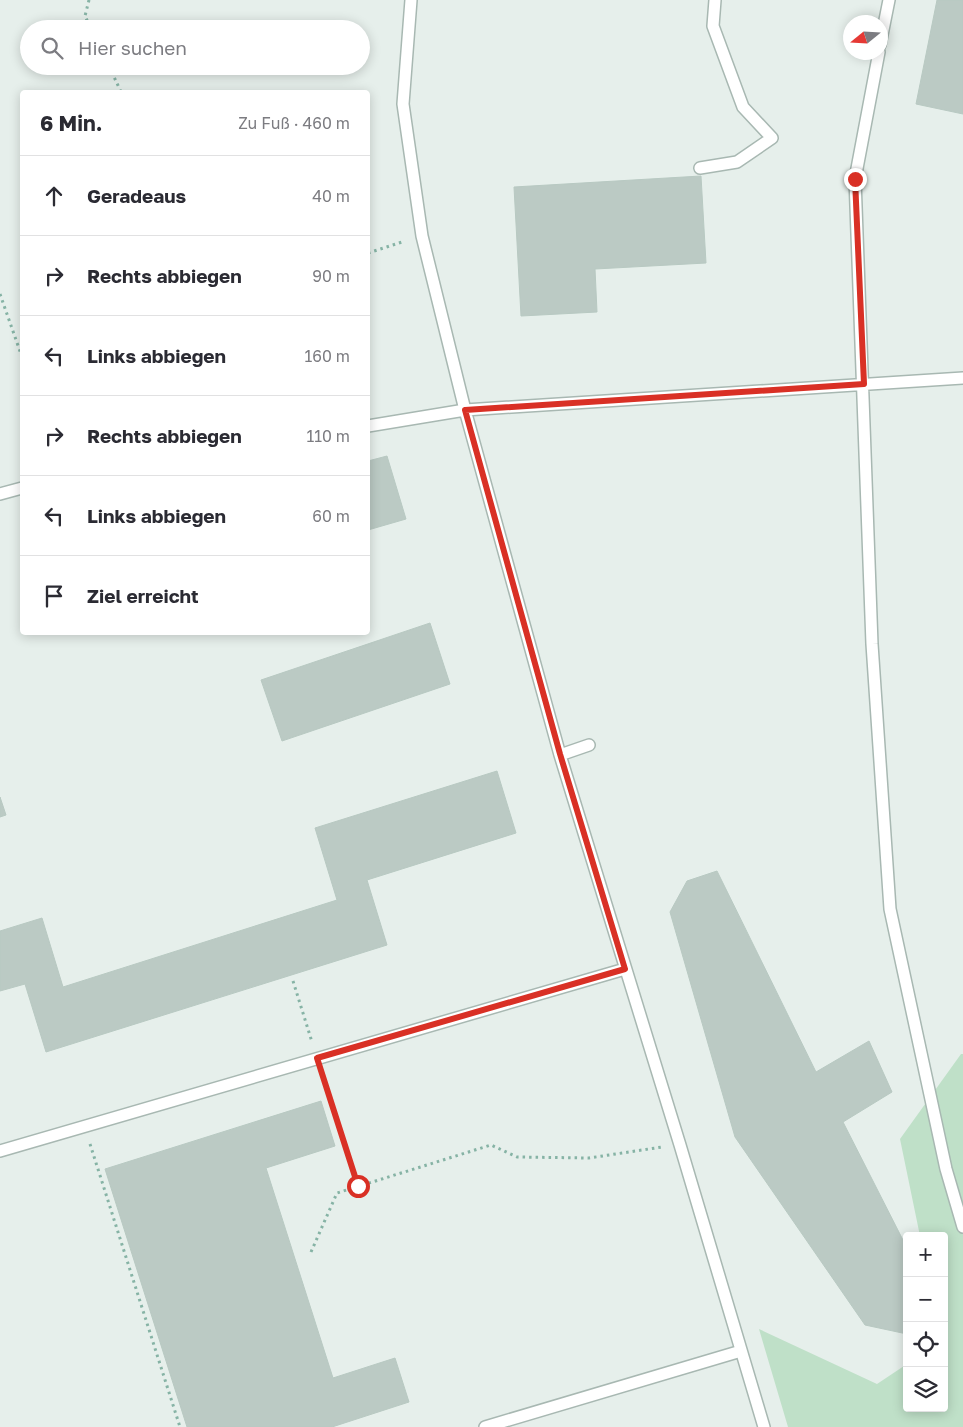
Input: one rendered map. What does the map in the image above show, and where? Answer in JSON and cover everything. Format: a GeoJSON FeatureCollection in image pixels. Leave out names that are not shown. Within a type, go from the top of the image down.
{"type":"FeatureCollection","features":[{"type":"Feature","properties":{"kind":"lane"},"geometry":{"type":"LineString","coordinates":[[411,0],[403,104],[422,236],[465,410],[560,754],[764,1427]]}},
{"type":"Feature","properties":{"kind":"lane"},"geometry":{"type":"LineString","coordinates":[[700,168],[737,162],[772,138],[743,107],[713,26],[715,0]]}},
{"type":"Feature","properties":{"kind":"lane"},"geometry":{"type":"LineString","coordinates":[[886,15],[889,0]]}},
{"type":"Feature","properties":{"kind":"lane"},"geometry":{"type":"LineString","coordinates":[[877,60],[855,179],[864,384],[872,644],[890,909],[946,1169],[963,1227]]}},
{"type":"Feature","properties":{"kind":"lane"},"geometry":{"type":"LineString","coordinates":[[370,426],[465,410],[963,378]]}},
{"type":"Feature","properties":{"kind":"lane"},"geometry":{"type":"LineString","coordinates":[[0,494],[20,489]]}},
{"type":"Feature","properties":{"kind":"lane"},"geometry":{"type":"LineString","coordinates":[[560,754],[589,745]]}},
{"type":"Feature","properties":{"kind":"lane"},"geometry":{"type":"LineString","coordinates":[[0,1151],[625,969]]}},
{"type":"Feature","properties":{"kind":"lane"},"geometry":{"type":"LineString","coordinates":[[485,1427],[741,1351]]}},
{"type":"Feature","properties":{"kind":"path"},"geometry":{"type":"LineString","coordinates":[[87,20],[85,16],[89,0]]}},
{"type":"Feature","properties":{"kind":"path"},"geometry":{"type":"LineString","coordinates":[[113,75],[120,90]]}},
{"type":"Feature","properties":{"kind":"path"},"geometry":{"type":"LineString","coordinates":[[370,252],[422,236]]}},
{"type":"Feature","properties":{"kind":"path"},"geometry":{"type":"LineString","coordinates":[[0,294],[20,351]]}},
{"type":"Feature","properties":{"kind":"path"},"geometry":{"type":"LineString","coordinates":[[293,981],[358,1186]]}},
{"type":"Feature","properties":{"kind":"path"},"geometry":{"type":"LineString","coordinates":[[84,1126],[180,1427]]}},
{"type":"Feature","properties":{"kind":"path"},"geometry":{"type":"LineString","coordinates":[[311,1252],[337,1193],[491,1145],[517,1158],[589,1158],[680,1145]]}},
{"type":"Feature","properties":{"kind":"green space"},"geometry":{"type":"Polygon","coordinates":[[[961,1054],[963,1054],[963,1427],[788,1427],[759,1329],[877,1384],[903,1367],[903,1412],[948,1412],[948,1232],[919,1232],[900,1139],[961,1054]]]}},
{"type":"Feature","properties":{"kind":"building"},"geometry":{"type":"Polygon","coordinates":[[[937,0],[963,0],[963,114],[916,104],[937,0]]]}},
{"type":"Feature","properties":{"kind":"building"},"geometry":{"type":"Polygon","coordinates":[[[701,176],[706,263],[595,269],[597,312],[521,316],[514,187],[701,176]]]}},
{"type":"Feature","properties":{"kind":"building"},"geometry":{"type":"Polygon","coordinates":[[[387,456],[406,519],[370,529],[370,460],[387,456]]]}},
{"type":"Feature","properties":{"kind":"building"},"geometry":{"type":"Polygon","coordinates":[[[430,623],[450,684],[282,741],[261,680],[430,623]]]}},
{"type":"Feature","properties":{"kind":"building"},"geometry":{"type":"Polygon","coordinates":[[[497,771],[516,833],[367,880],[387,945],[46,1052],[25,984],[0,991],[0,931],[42,918],[63,987],[337,900],[315,828],[497,771]]]}},
{"type":"Feature","properties":{"kind":"building"},"geometry":{"type":"Polygon","coordinates":[[[0,797],[6,815],[0,817],[0,797]]]}},
{"type":"Feature","properties":{"kind":"building"},"geometry":{"type":"Polygon","coordinates":[[[717,871],[816,1072],[869,1041],[892,1092],[843,1122],[903,1240],[903,1333],[865,1325],[735,1137],[670,912],[687,881],[717,871]]]}},
{"type":"Feature","properties":{"kind":"building"},"geometry":{"type":"Polygon","coordinates":[[[321,1101],[335,1146],[266,1168],[333,1378],[395,1358],[409,1402],[332,1427],[187,1427],[105,1169],[321,1101]]]}},
{"type":"Feature","properties":{"kind":"route"},"geometry":{"type":"LineString","coordinates":[[358,1186],[317,1058],[625,969],[560,754],[465,410],[864,384],[855,179]]}}]}
